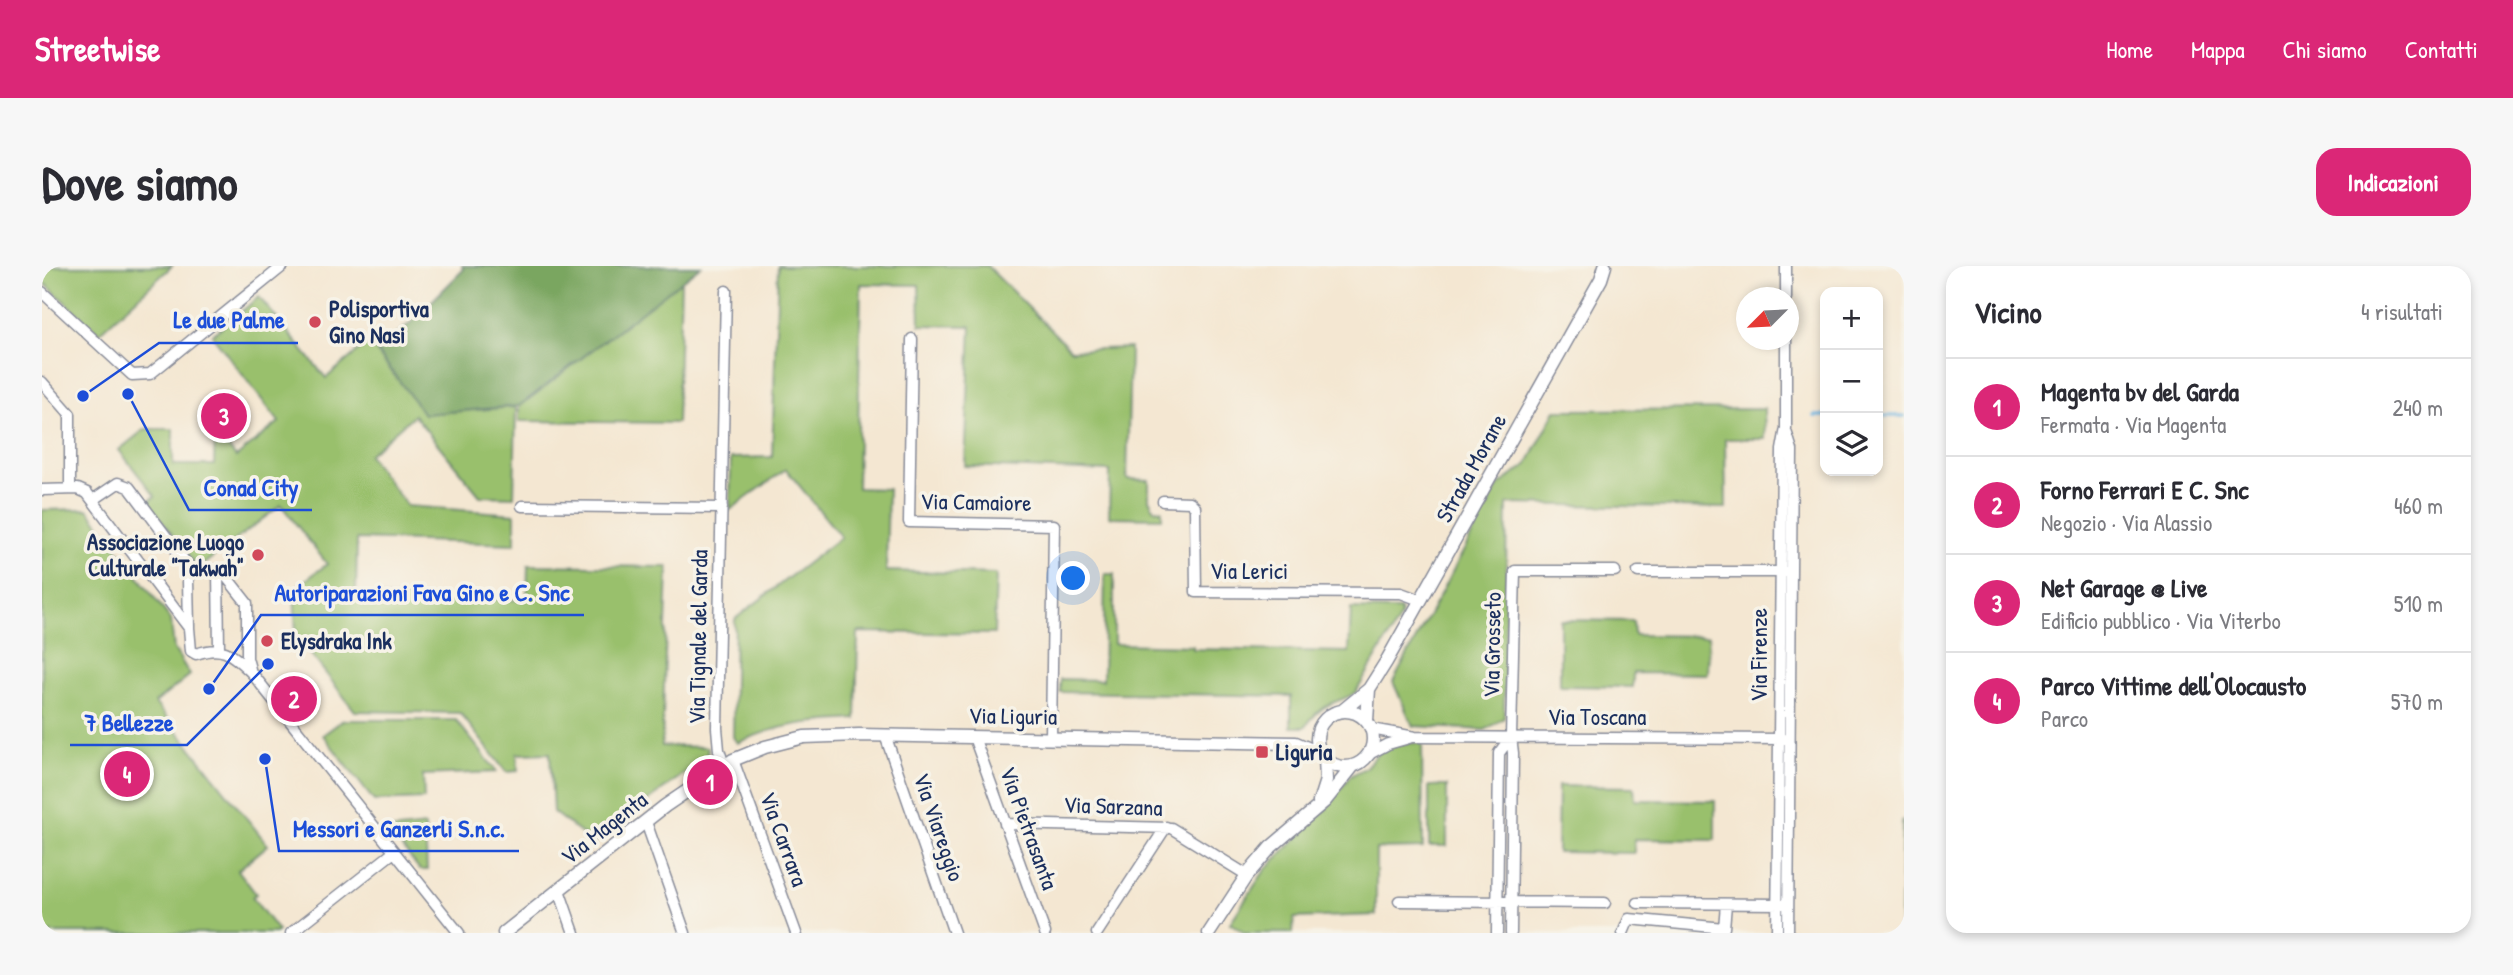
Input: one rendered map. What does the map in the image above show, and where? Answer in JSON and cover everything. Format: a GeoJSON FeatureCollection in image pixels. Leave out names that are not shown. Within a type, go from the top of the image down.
{"type":"FeatureCollection","features":[{"type":"Feature","properties":{"kind":"street"},"geometry":{"type":"LineString","coordinates":[[42,292],[132,374],[150,374],[283,266]]}},
{"type":"Feature","properties":{"kind":"street","name":"Strada Morane"},"geometry":{"type":"LineString","coordinates":[[1342,711],[1369,689],[1559,356],[1601,279],[1605,266]]}},
{"type":"Feature","properties":{"kind":"street"},"geometry":{"type":"LineString","coordinates":[[1786,266],[1786,287]]}},
{"type":"Feature","properties":{"kind":"street","name":"Via Tignale del Garda"},"geometry":{"type":"LineString","coordinates":[[726,291],[716,728],[719,750],[729,762]]}},
{"type":"Feature","properties":{"kind":"street","name":"Via Camaiore"},"geometry":{"type":"LineString","coordinates":[[912,340],[909,522],[1054,525],[1051,737]]}},
{"type":"Feature","properties":{"kind":"street","name":"Via Firenze"},"geometry":{"type":"LineString","coordinates":[[1786,350],[1786,428],[1782,450],[1786,572],[1783,904],[1788,933]]}},
{"type":"Feature","properties":{"kind":"street"},"geometry":{"type":"LineString","coordinates":[[42,382],[70,414],[70,489]]}},
{"type":"Feature","properties":{"kind":"street"},"geometry":{"type":"LineString","coordinates":[[93,500],[113,486],[124,484],[192,571]]}},
{"type":"Feature","properties":{"kind":"street"},"geometry":{"type":"LineString","coordinates":[[42,490],[84,490],[189,628]]}},
{"type":"Feature","properties":{"kind":"street","name":"Via Lerici"},"geometry":{"type":"LineString","coordinates":[[1163,501],[1190,502],[1195,507],[1196,592],[1401,593],[1420,600]]}},
{"type":"Feature","properties":{"kind":"street"},"geometry":{"type":"LineString","coordinates":[[522,506],[722,508]]}},
{"type":"Feature","properties":{"kind":"street"},"geometry":{"type":"LineString","coordinates":[[192,571],[204,568],[225,575],[247,603],[247,658],[251,671]]}},
{"type":"Feature","properties":{"kind":"street"},"geometry":{"type":"LineString","coordinates":[[192,571],[188,580],[191,650],[196,654],[219,649],[235,656],[251,671],[459,933]]}},
{"type":"Feature","properties":{"kind":"street"},"geometry":{"type":"LineString","coordinates":[[218,571],[219,649]]}},
{"type":"Feature","properties":{"kind":"street","name":"Via Grosseto"},"geometry":{"type":"LineString","coordinates":[[1511,737],[1515,571],[1615,572]]}},
{"type":"Feature","properties":{"kind":"street"},"geometry":{"type":"LineString","coordinates":[[1638,572],[1786,572]]}},
{"type":"Feature","properties":{"kind":"street","name":"Strada Morane"},"geometry":{"type":"LineString","coordinates":[[1369,689],[1369,725]]}},
{"type":"Feature","properties":{"kind":"street"},"geometry":{"type":"LineString","coordinates":[[1317,809],[1325,780],[1323,756],[1318,745],[1319,730],[1325,719],[1342,711],[1360,715],[1369,725],[1373,738],[1369,754],[1362,762],[1353,766],[1336,766],[1323,756]]}},
{"type":"Feature","properties":{"kind":"street","name":"Via Toscana"},"geometry":{"type":"LineString","coordinates":[[1369,725],[1415,737]]}},
{"type":"Feature","properties":{"kind":"street"},"geometry":{"type":"LineString","coordinates":[[1296,743],[1319,730]]}},
{"type":"Feature","properties":{"kind":"street","name":"Via Liguria"},"geometry":{"type":"LineString","coordinates":[[729,762],[765,747],[804,737],[885,735],[1296,743],[1323,756]]}},
{"type":"Feature","properties":{"kind":"street","name":"Via Viareggio"},"geometry":{"type":"LineString","coordinates":[[885,735],[954,933]]}},
{"type":"Feature","properties":{"kind":"street","name":"Via Pietrasanta"},"geometry":{"type":"LineString","coordinates":[[974,737],[1045,933]]}},
{"type":"Feature","properties":{"kind":"street","name":"Via Toscana"},"geometry":{"type":"LineString","coordinates":[[1369,754],[1388,744],[1415,737],[1784,739]]}},
{"type":"Feature","properties":{"kind":"street"},"geometry":{"type":"LineString","coordinates":[[1497,933],[1499,753],[1511,737]]}},
{"type":"Feature","properties":{"kind":"street"},"geometry":{"type":"LineString","coordinates":[[1511,737],[1511,933]]}},
{"type":"Feature","properties":{"kind":"street","name":"Via Magenta"},"geometry":{"type":"LineString","coordinates":[[504,933],[646,822],[729,762]]}},
{"type":"Feature","properties":{"kind":"street","name":"Via Carrara"},"geometry":{"type":"LineString","coordinates":[[729,762],[796,933]]}},
{"type":"Feature","properties":{"kind":"street"},"geometry":{"type":"LineString","coordinates":[[1209,933],[1247,875],[1271,847],[1317,809],[1353,766]]}},
{"type":"Feature","properties":{"kind":"street"},"geometry":{"type":"LineString","coordinates":[[646,822],[685,933]]}},
{"type":"Feature","properties":{"kind":"street","name":"Via Sarzana"},"geometry":{"type":"LineString","coordinates":[[1005,824],[1171,828],[1247,875]]}},
{"type":"Feature","properties":{"kind":"street"},"geometry":{"type":"LineString","coordinates":[[1097,933],[1166,827]]}},
{"type":"Feature","properties":{"kind":"street"},"geometry":{"type":"LineString","coordinates":[[291,933],[394,852]]}},
{"type":"Feature","properties":{"kind":"street"},"geometry":{"type":"LineString","coordinates":[[559,890],[574,933]]}},
{"type":"Feature","properties":{"kind":"street"},"geometry":{"type":"LineString","coordinates":[[1399,901],[1605,903]]}},
{"type":"Feature","properties":{"kind":"street"},"geometry":{"type":"LineString","coordinates":[[1638,903],[1783,904]]}},
{"type":"Feature","properties":{"kind":"street"},"geometry":{"type":"LineString","coordinates":[[1623,933],[1629,919],[1724,928],[1726,904]]}},
{"type":"Feature","properties":{"kind":"street","name":"Via Firenze"},"geometry":{"type":"LineString","coordinates":[[1777,933],[1783,904]]}},
{"type":"Feature","properties":{"kind":"green space"},"geometry":{"type":"Polygon","coordinates":[[[42,266],[172,266],[99,333],[42,281],[42,266]]]}},
{"type":"Feature","properties":{"kind":"green space"},"geometry":{"type":"Polygon","coordinates":[[[462,266],[701,266],[519,406],[424,414],[377,351],[409,324],[463,270],[462,266]]]}},
{"type":"Feature","properties":{"kind":"green space"},"geometry":{"type":"Polygon","coordinates":[[[778,266],[987,266],[1071,350],[1130,348],[1127,479],[1149,480],[1149,499],[1154,509],[1162,510],[1162,518],[1109,517],[1110,471],[965,466],[971,326],[920,325],[919,285],[861,284],[857,488],[888,489],[886,571],[996,574],[994,634],[858,632],[856,719],[795,725],[768,731],[737,743],[733,737],[735,619],[841,537],[786,469],[730,510],[731,458],[772,457],[778,266]]]}},
{"type":"Feature","properties":{"kind":"green space"},"geometry":{"type":"Polygon","coordinates":[[[681,281],[677,423],[519,421],[519,407],[681,281]]]}},
{"type":"Feature","properties":{"kind":"green space"},"geometry":{"type":"Polygon","coordinates":[[[259,297],[326,378],[369,342],[424,414],[516,407],[514,497],[480,496],[414,415],[368,455],[407,506],[515,514],[515,544],[357,539],[356,596],[527,600],[528,565],[668,567],[662,746],[708,747],[707,756],[594,843],[553,812],[550,753],[517,754],[518,771],[506,772],[460,713],[355,711],[296,635],[294,589],[327,564],[281,505],[204,564],[194,563],[148,502],[155,496],[119,450],[145,429],[173,429],[173,465],[214,465],[215,431],[236,457],[279,422],[212,335],[259,297]]]}},
{"type":"Feature","properties":{"kind":"green space"},"geometry":{"type":"Polygon","coordinates":[[[1764,409],[1765,439],[1725,439],[1726,508],[1507,504],[1504,718],[1485,730],[1413,726],[1393,682],[1499,485],[1527,465],[1556,410],[1764,409]]]}},
{"type":"Feature","properties":{"kind":"green space"},"geometry":{"type":"Polygon","coordinates":[[[88,509],[171,620],[174,649],[190,675],[155,703],[268,845],[238,870],[256,894],[252,897],[278,931],[275,933],[42,933],[42,510],[88,509]]]}},
{"type":"Feature","properties":{"kind":"green space"},"geometry":{"type":"Polygon","coordinates":[[[1105,574],[1114,574],[1114,644],[1193,646],[1193,649],[1349,652],[1351,609],[1400,610],[1401,616],[1356,692],[1322,708],[1305,727],[1291,727],[1291,696],[1060,692],[1060,679],[1103,680],[1105,574]]]}},
{"type":"Feature","properties":{"kind":"green space"},"geometry":{"type":"Polygon","coordinates":[[[1560,620],[1633,621],[1634,635],[1709,636],[1708,674],[1633,673],[1633,687],[1560,686],[1560,620]]]}},
{"type":"Feature","properties":{"kind":"green space"},"geometry":{"type":"Polygon","coordinates":[[[343,720],[456,720],[497,772],[423,775],[424,799],[374,801],[323,735],[343,720]]]}},
{"type":"Feature","properties":{"kind":"green space"},"geometry":{"type":"Polygon","coordinates":[[[1398,743],[1422,743],[1423,848],[1376,849],[1376,915],[1294,918],[1293,933],[1245,933],[1230,923],[1265,870],[1326,809],[1350,776],[1365,768],[1378,753],[1398,743]]]}},
{"type":"Feature","properties":{"kind":"green space"},"geometry":{"type":"Polygon","coordinates":[[[1429,786],[1447,786],[1447,846],[1429,846],[1429,786]]]}},
{"type":"Feature","properties":{"kind":"green space"},"geometry":{"type":"Polygon","coordinates":[[[1558,786],[1634,787],[1635,800],[1715,801],[1715,840],[1634,839],[1634,853],[1557,852],[1558,786]]]}},
{"type":"Feature","properties":{"kind":"green space"},"geometry":{"type":"Polygon","coordinates":[[[1902,820],[1904,933],[1900,933],[1902,820]]]}},
{"type":"Feature","properties":{"kind":"green space"},"geometry":{"type":"Polygon","coordinates":[[[425,826],[427,870],[420,870],[389,830],[425,826]]]}},
{"type":"Feature","properties":{"kind":"waterway"},"geometry":{"type":"LineString","coordinates":[[1814,416],[1820,416]]}},
{"type":"Feature","properties":{"kind":"waterway"},"geometry":{"type":"LineString","coordinates":[[1883,416],[1904,416]]}},
{"type":"Feature","properties":{"kind":"place","name":"Polisportiva Gino Nasi"},"geometry":{"type":"Point","coordinates":[315,322]}},
{"type":"Feature","properties":{"kind":"place","name":"Conad City"},"geometry":{"type":"Point","coordinates":[128,394]}},
{"type":"Feature","properties":{"kind":"place","name":"Le due Palme"},"geometry":{"type":"Point","coordinates":[83,396]}},
{"type":"Feature","properties":{"kind":"place","name":"Net Garage @ Live"},"geometry":{"type":"Point","coordinates":[224,416]}},
{"type":"Feature","properties":{"kind":"place","name":"Associazione Luogo Culturale \"Takwah\""},"geometry":{"type":"Point","coordinates":[258,555]}},
{"type":"Feature","properties":{"kind":"place","name":"Elysdraka Ink"},"geometry":{"type":"Point","coordinates":[267,641]}},
{"type":"Feature","properties":{"kind":"place","name":"7 Bellezze"},"geometry":{"type":"Point","coordinates":[268,664]}},
{"type":"Feature","properties":{"kind":"place","name":"Autoriparazioni Fava Gino e C. Snc"},"geometry":{"type":"Point","coordinates":[209,689]}},
{"type":"Feature","properties":{"kind":"place","name":"Forno Ferrari E C. Snc"},"geometry":{"type":"Point","coordinates":[294,699]}},
{"type":"Feature","properties":{"kind":"place","name":"Liguria"},"geometry":{"type":"Point","coordinates":[1262,752]}},
{"type":"Feature","properties":{"kind":"place","name":"Messori e Ganzerli S.n.c."},"geometry":{"type":"Point","coordinates":[265,759]}},
{"type":"Feature","properties":{"kind":"place","name":"Parco Vittime dell'Olocausto"},"geometry":{"type":"Point","coordinates":[127,774]}},
{"type":"Feature","properties":{"kind":"place","name":"Magenta bv del Garda"},"geometry":{"type":"Point","coordinates":[710,782]}}]}
